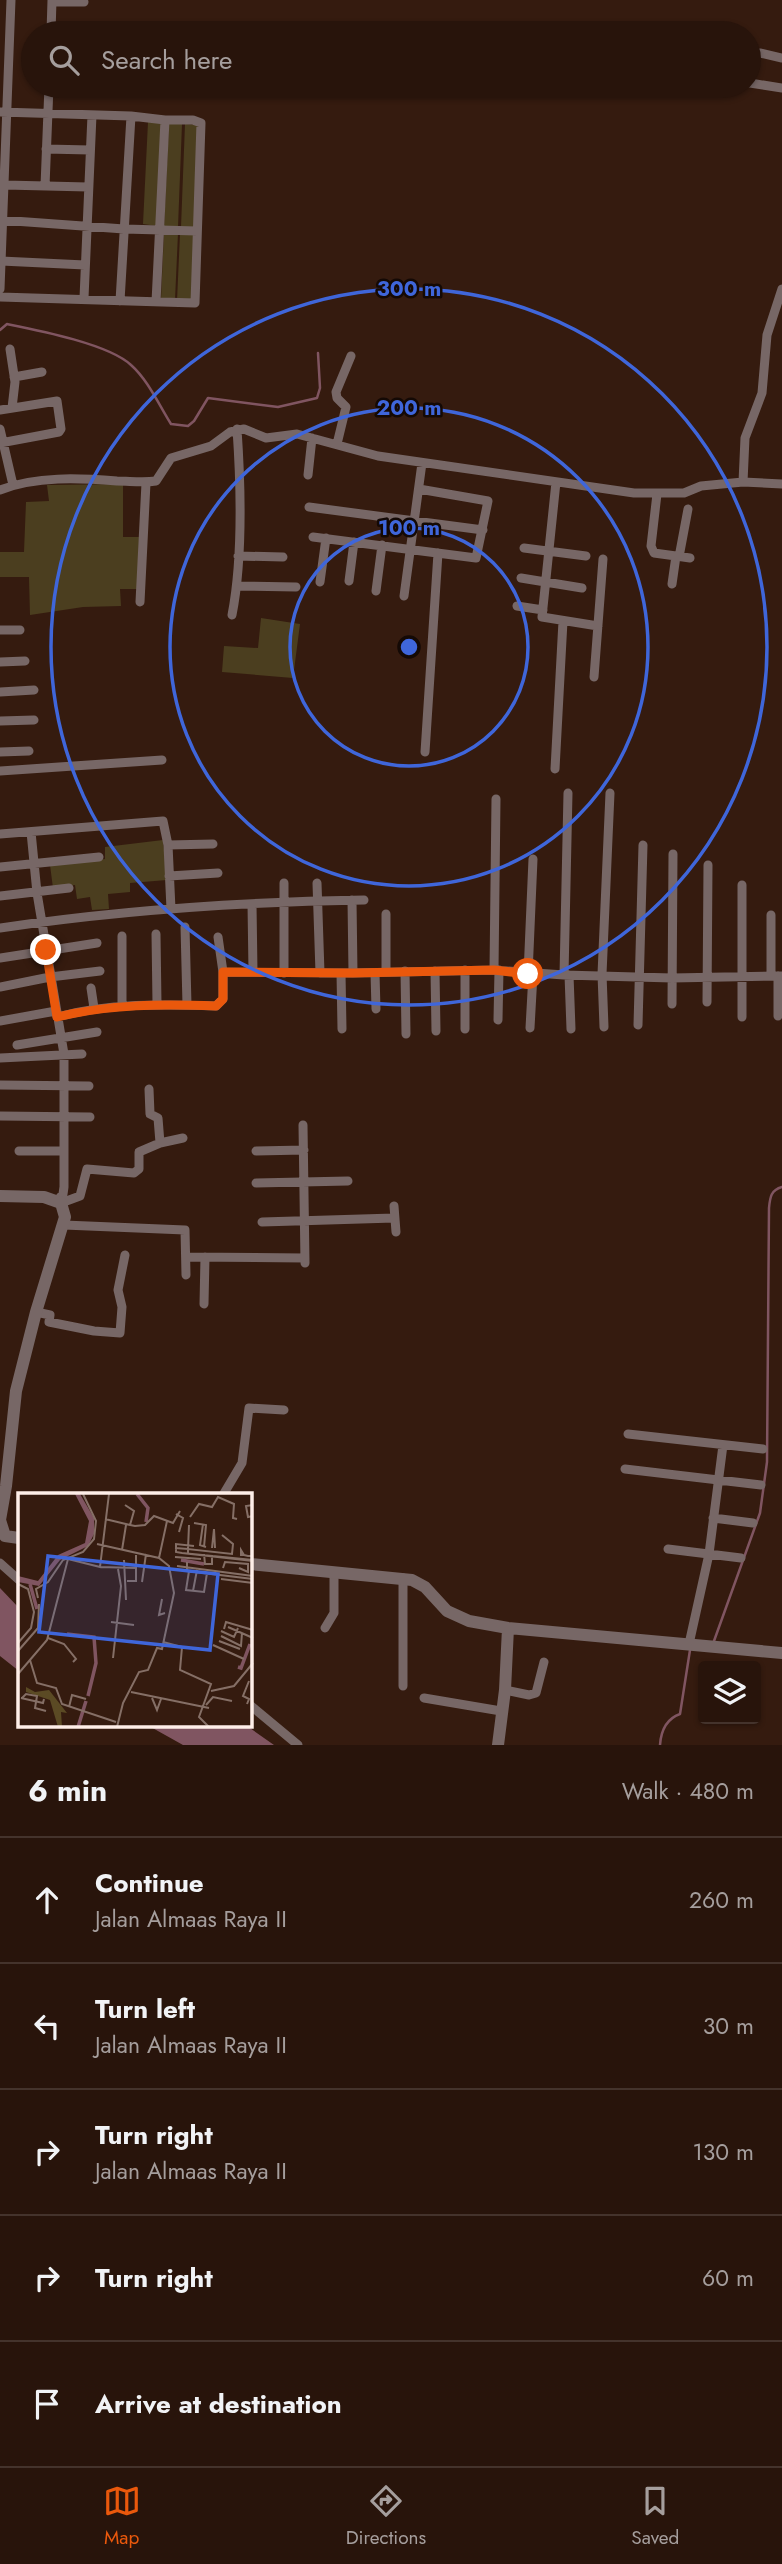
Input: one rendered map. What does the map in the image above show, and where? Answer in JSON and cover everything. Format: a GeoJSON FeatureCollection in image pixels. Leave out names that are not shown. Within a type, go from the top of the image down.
{"type":"FeatureCollection","features":[{"type":"Feature","properties":{"kind":"street"},"geometry":{"type":"LineString","coordinates":[[0,289],[5,185],[4,113],[11,0]]}},
{"type":"Feature","properties":{"kind":"street"},"geometry":{"type":"LineString","coordinates":[[51,21],[52,1],[84,2]]}},
{"type":"Feature","properties":{"kind":"street"},"geometry":{"type":"LineString","coordinates":[[761,53],[782,58]]}},
{"type":"Feature","properties":{"kind":"street"},"geometry":{"type":"LineString","coordinates":[[761,85],[782,88]]}},
{"type":"Feature","properties":{"kind":"street"},"geometry":{"type":"LineString","coordinates":[[45,186],[48,98]]}},
{"type":"Feature","properties":{"kind":"street"},"geometry":{"type":"LineString","coordinates":[[0,297],[195,303],[201,123],[193,120],[131,116],[4,113]]}},
{"type":"Feature","properties":{"kind":"street"},"geometry":{"type":"LineString","coordinates":[[84,298],[92,115]]}},
{"type":"Feature","properties":{"kind":"street"},"geometry":{"type":"LineString","coordinates":[[120,301],[131,116]]}},
{"type":"Feature","properties":{"kind":"street"},"geometry":{"type":"LineString","coordinates":[[156,302],[165,120]]}},
{"type":"Feature","properties":{"kind":"street"},"geometry":{"type":"LineString","coordinates":[[46,149],[90,150]]}},
{"type":"Feature","properties":{"kind":"street"},"geometry":{"type":"LineString","coordinates":[[5,185],[88,187]]}},
{"type":"Feature","properties":{"kind":"street"},"geometry":{"type":"LineString","coordinates":[[2,220],[87,227],[197,231]]}},
{"type":"Feature","properties":{"kind":"street"},"geometry":{"type":"LineString","coordinates":[[1,261],[85,265]]}},
{"type":"Feature","properties":{"kind":"street"},"geometry":{"type":"LineString","coordinates":[[743,482],[745,438],[762,393],[767,335],[782,289]]}},
{"type":"Feature","properties":{"kind":"street"},"geometry":{"type":"LineString","coordinates":[[10,349],[14,377],[12,408]]}},
{"type":"Feature","properties":{"kind":"street"},"geometry":{"type":"LineString","coordinates":[[337,444],[345,407],[337,398],[336,392],[351,356]]}},
{"type":"Feature","properties":{"kind":"street"},"geometry":{"type":"LineString","coordinates":[[14,377],[42,372]]}},
{"type":"Feature","properties":{"kind":"street"},"geometry":{"type":"LineString","coordinates":[[0,410],[57,401],[61,431],[2,442]]}},
{"type":"Feature","properties":{"kind":"street"},"geometry":{"type":"LineString","coordinates":[[0,429],[13,485]]}},
{"type":"Feature","properties":{"kind":"street"},"geometry":{"type":"LineString","coordinates":[[0,490],[13,485],[60,479],[156,481],[171,458],[211,446],[237,429],[249,430],[266,438],[287,433],[378,456],[422,463],[657,494],[684,493],[701,486],[743,482],[782,484]]}},
{"type":"Feature","properties":{"kind":"street"},"geometry":{"type":"LineString","coordinates":[[232,615],[238,556],[237,429]]}},
{"type":"Feature","properties":{"kind":"street"},"geometry":{"type":"LineString","coordinates":[[309,474],[312,438]]}},
{"type":"Feature","properties":{"kind":"street"},"geometry":{"type":"LineString","coordinates":[[404,596],[422,463]]}},
{"type":"Feature","properties":{"kind":"street"},"geometry":{"type":"LineString","coordinates":[[140,602],[146,482]]}},
{"type":"Feature","properties":{"kind":"street"},"geometry":{"type":"LineString","coordinates":[[556,482],[542,617],[598,626]]}},
{"type":"Feature","properties":{"kind":"street"},"geometry":{"type":"LineString","coordinates":[[313,537],[476,558],[488,501],[419,489]]}},
{"type":"Feature","properties":{"kind":"street"},"geometry":{"type":"LineString","coordinates":[[657,494],[652,550],[654,553],[690,558]]}},
{"type":"Feature","properties":{"kind":"street"},"geometry":{"type":"LineString","coordinates":[[309,507],[483,530]]}},
{"type":"Feature","properties":{"kind":"street"},"geometry":{"type":"LineString","coordinates":[[672,584],[688,509]]}},
{"type":"Feature","properties":{"kind":"street"},"geometry":{"type":"LineString","coordinates":[[320,582],[326,538]]}},
{"type":"Feature","properties":{"kind":"street"},"geometry":{"type":"LineString","coordinates":[[349,581],[354,542]]}},
{"type":"Feature","properties":{"kind":"street"},"geometry":{"type":"LineString","coordinates":[[376,590],[382,545]]}},
{"type":"Feature","properties":{"kind":"street"},"geometry":{"type":"LineString","coordinates":[[523,548],[586,556]]}},
{"type":"Feature","properties":{"kind":"street"},"geometry":{"type":"LineString","coordinates":[[425,752],[438,553]]}},
{"type":"Feature","properties":{"kind":"street"},"geometry":{"type":"LineString","coordinates":[[238,556],[283,557]]}},
{"type":"Feature","properties":{"kind":"street"},"geometry":{"type":"LineString","coordinates":[[594,677],[603,559]]}},
{"type":"Feature","properties":{"kind":"street"},"geometry":{"type":"LineString","coordinates":[[521,578],[582,588]]}},
{"type":"Feature","properties":{"kind":"street"},"geometry":{"type":"LineString","coordinates":[[237,586],[296,587]]}},
{"type":"Feature","properties":{"kind":"street"},"geometry":{"type":"LineString","coordinates":[[517,607],[542,610]]}},
{"type":"Feature","properties":{"kind":"street"},"geometry":{"type":"LineString","coordinates":[[555,769],[563,621]]}},
{"type":"Feature","properties":{"kind":"street"},"geometry":{"type":"LineString","coordinates":[[0,630],[20,630]]}},
{"type":"Feature","properties":{"kind":"street"},"geometry":{"type":"LineString","coordinates":[[0,662],[25,661]]}},
{"type":"Feature","properties":{"kind":"street"},"geometry":{"type":"LineString","coordinates":[[0,692],[34,690]]}},
{"type":"Feature","properties":{"kind":"street"},"geometry":{"type":"LineString","coordinates":[[0,721],[34,720]]}},
{"type":"Feature","properties":{"kind":"street"},"geometry":{"type":"LineString","coordinates":[[0,751],[29,751]]}},
{"type":"Feature","properties":{"kind":"street"},"geometry":{"type":"LineString","coordinates":[[0,771],[162,760]]}},
{"type":"Feature","properties":{"kind":"street"},"geometry":{"type":"LineString","coordinates":[[568,793],[566,975],[571,1029]]}},
{"type":"Feature","properties":{"kind":"street"},"geometry":{"type":"LineString","coordinates":[[604,1027],[602,974],[610,793]]}},
{"type":"Feature","properties":{"kind":"street"},"geometry":{"type":"LineString","coordinates":[[496,799],[498,1020]]}},
{"type":"Feature","properties":{"kind":"street"},"geometry":{"type":"LineString","coordinates":[[0,834],[161,821],[168,845],[172,909]]}},
{"type":"Feature","properties":{"kind":"street"},"geometry":{"type":"LineString","coordinates":[[31,832],[37,892],[64,1054],[64,1186],[59,1202]]}},
{"type":"Feature","properties":{"kind":"street"},"geometry":{"type":"LineString","coordinates":[[168,845],[213,844]]}},
{"type":"Feature","properties":{"kind":"street"},"geometry":{"type":"LineString","coordinates":[[638,1025],[637,976],[643,845]]}},
{"type":"Feature","properties":{"kind":"street"},"geometry":{"type":"LineString","coordinates":[[672,1004],[673,854]]}},
{"type":"Feature","properties":{"kind":"street"},"geometry":{"type":"LineString","coordinates":[[0,867],[99,857]]}},
{"type":"Feature","properties":{"kind":"street"},"geometry":{"type":"LineString","coordinates":[[530,1028],[533,859]]}},
{"type":"Feature","properties":{"kind":"street"},"geometry":{"type":"LineString","coordinates":[[707,1002],[708,864]]}},
{"type":"Feature","properties":{"kind":"street"},"geometry":{"type":"LineString","coordinates":[[169,876],[218,873]]}},
{"type":"Feature","properties":{"kind":"street"},"geometry":{"type":"LineString","coordinates":[[284,883],[284,972]]}},
{"type":"Feature","properties":{"kind":"street"},"geometry":{"type":"LineString","coordinates":[[317,883],[320,973]]}},
{"type":"Feature","properties":{"kind":"street"},"geometry":{"type":"LineString","coordinates":[[742,885],[742,1017]]}},
{"type":"Feature","properties":{"kind":"street"},"geometry":{"type":"LineString","coordinates":[[0,896],[69,888]]}},
{"type":"Feature","properties":{"kind":"street"},"geometry":{"type":"LineString","coordinates":[[352,900],[353,973]]}},
{"type":"Feature","properties":{"kind":"street"},"geometry":{"type":"LineString","coordinates":[[0,928],[117,912],[365,900]]}},
{"type":"Feature","properties":{"kind":"street"},"geometry":{"type":"LineString","coordinates":[[252,904],[253,972]]}},
{"type":"Feature","properties":{"kind":"street"},"geometry":{"type":"LineString","coordinates":[[386,914],[386,972]]}},
{"type":"Feature","properties":{"kind":"street"},"geometry":{"type":"LineString","coordinates":[[771,915],[778,1016]]}},
{"type":"Feature","properties":{"kind":"street"},"geometry":{"type":"LineString","coordinates":[[185,928],[187,1005]]}},
{"type":"Feature","properties":{"kind":"street"},"geometry":{"type":"LineString","coordinates":[[156,934],[157,1004]]}},
{"type":"Feature","properties":{"kind":"street"},"geometry":{"type":"LineString","coordinates":[[122,936],[122,1006]]}},
{"type":"Feature","properties":{"kind":"street"},"geometry":{"type":"LineString","coordinates":[[0,1021],[122,1006],[216,1006],[221,1003],[223,972],[218,937]]}},
{"type":"Feature","properties":{"kind":"street"},"geometry":{"type":"LineString","coordinates":[[0,958],[97,943]]}},
{"type":"Feature","properties":{"kind":"street"},"geometry":{"type":"LineString","coordinates":[[465,970],[465,1029]]}},
{"type":"Feature","properties":{"kind":"street"},"geometry":{"type":"LineString","coordinates":[[223,972],[496,970],[531,974],[672,978],[777,976]]}},
{"type":"Feature","properties":{"kind":"street"},"geometry":{"type":"LineString","coordinates":[[0,987],[100,971]]}},
{"type":"Feature","properties":{"kind":"street"},"geometry":{"type":"LineString","coordinates":[[405,971],[407,1034]]}},
{"type":"Feature","properties":{"kind":"street"},"geometry":{"type":"LineString","coordinates":[[435,971],[436,1031]]}},
{"type":"Feature","properties":{"kind":"street"},"geometry":{"type":"LineString","coordinates":[[375,972],[376,1009]]}},
{"type":"Feature","properties":{"kind":"street"},"geometry":{"type":"LineString","coordinates":[[341,973],[342,1029]]}},
{"type":"Feature","properties":{"kind":"street"},"geometry":{"type":"LineString","coordinates":[[92,988],[94,1008]]}},
{"type":"Feature","properties":{"kind":"street"},"geometry":{"type":"LineString","coordinates":[[17,1045],[97,1032]]}},
{"type":"Feature","properties":{"kind":"street"},"geometry":{"type":"LineString","coordinates":[[0,1058],[82,1054]]}},
{"type":"Feature","properties":{"kind":"street"},"geometry":{"type":"LineString","coordinates":[[0,1085],[89,1086]]}},
{"type":"Feature","properties":{"kind":"street"},"geometry":{"type":"LineString","coordinates":[[149,1089],[150,1114],[158,1118],[160,1143]]}},
{"type":"Feature","properties":{"kind":"street"},"geometry":{"type":"LineString","coordinates":[[0,1116],[90,1116]]}},
{"type":"Feature","properties":{"kind":"street"},"geometry":{"type":"LineString","coordinates":[[186,1256],[305,1261],[303,1125]]}},
{"type":"Feature","properties":{"kind":"street"},"geometry":{"type":"LineString","coordinates":[[0,1196],[44,1197],[59,1202],[80,1196],[87,1169],[134,1173],[139,1169],[139,1152],[160,1143],[183,1138]]}},
{"type":"Feature","properties":{"kind":"street"},"geometry":{"type":"LineString","coordinates":[[256,1150],[304,1150]]}},
{"type":"Feature","properties":{"kind":"street"},"geometry":{"type":"LineString","coordinates":[[19,1151],[64,1151]]}},
{"type":"Feature","properties":{"kind":"street"},"geometry":{"type":"LineString","coordinates":[[256,1183],[348,1181]]}},
{"type":"Feature","properties":{"kind":"street"},"geometry":{"type":"LineString","coordinates":[[3,1537],[0,1520],[16,1391],[36,1311],[64,1225],[65,1210],[59,1202]]}},
{"type":"Feature","properties":{"kind":"street"},"geometry":{"type":"LineString","coordinates":[[394,1206],[396,1232]]}},
{"type":"Feature","properties":{"kind":"street"},"geometry":{"type":"LineString","coordinates":[[262,1222],[394,1218]]}},
{"type":"Feature","properties":{"kind":"street"},"geometry":{"type":"LineString","coordinates":[[64,1225],[185,1230],[186,1275]]}},
{"type":"Feature","properties":{"kind":"street"},"geometry":{"type":"LineString","coordinates":[[36,1311],[50,1315],[49,1322],[120,1333],[122,1307],[118,1290],[125,1255]]}},
{"type":"Feature","properties":{"kind":"street"},"geometry":{"type":"LineString","coordinates":[[204,1304],[205,1257]]}},
{"type":"Feature","properties":{"kind":"street"},"geometry":{"type":"LineString","coordinates":[[224,1493],[242,1463],[249,1408],[284,1410]]}},
{"type":"Feature","properties":{"kind":"street"},"geometry":{"type":"LineString","coordinates":[[628,1434],[763,1449]]}},
{"type":"Feature","properties":{"kind":"street"},"geometry":{"type":"LineString","coordinates":[[689,1644],[709,1554],[723,1445]]}},
{"type":"Feature","properties":{"kind":"street"},"geometry":{"type":"LineString","coordinates":[[625,1469],[761,1485]]}},
{"type":"Feature","properties":{"kind":"street"},"geometry":{"type":"LineString","coordinates":[[713,1518],[753,1523]]}},
{"type":"Feature","properties":{"kind":"street"},"geometry":{"type":"LineString","coordinates":[[668,1549],[741,1558]]}},
{"type":"Feature","properties":{"kind":"street"},"geometry":{"type":"LineString","coordinates":[[0,1563],[18,1579]]}},
{"type":"Feature","properties":{"kind":"street"},"geometry":{"type":"LineString","coordinates":[[252,1564],[412,1580],[425,1587],[447,1611],[456,1616],[508,1628],[782,1653]]}},
{"type":"Feature","properties":{"kind":"street"},"geometry":{"type":"LineString","coordinates":[[325,1628],[334,1613],[334,1573]]}},
{"type":"Feature","properties":{"kind":"street"},"geometry":{"type":"LineString","coordinates":[[403,1578],[403,1686]]}},
{"type":"Feature","properties":{"kind":"street"},"geometry":{"type":"LineString","coordinates":[[498,1745],[505,1690],[508,1628]]}},
{"type":"Feature","properties":{"kind":"street"},"geometry":{"type":"LineString","coordinates":[[505,1690],[529,1695],[536,1693],[544,1662]]}},
{"type":"Feature","properties":{"kind":"street"},"geometry":{"type":"LineString","coordinates":[[424,1698],[501,1711]]}},
{"type":"Feature","properties":{"kind":"street"},"geometry":{"type":"LineString","coordinates":[[252,1707],[298,1745]]}},
{"type":"Feature","properties":{"kind":"shaded area"},"geometry":{"type":"Polygon","coordinates":[[[148,122],[162,123],[157,226],[143,224],[148,122]]]}},
{"type":"Feature","properties":{"kind":"shaded area"},"geometry":{"type":"Polygon","coordinates":[[[169,123],[182,124],[178,227],[164,227],[169,123]]]}},
{"type":"Feature","properties":{"kind":"shaded area"},"geometry":{"type":"Polygon","coordinates":[[[185,124],[198,125],[194,228],[181,227],[185,124]]]}},
{"type":"Feature","properties":{"kind":"shaded area"},"geometry":{"type":"Polygon","coordinates":[[[164,233],[178,233],[175,300],[161,299],[164,233]]]}},
{"type":"Feature","properties":{"kind":"shaded area"},"geometry":{"type":"Polygon","coordinates":[[[194,233],[191,301],[177,301],[180,234],[194,233]]]}},
{"type":"Feature","properties":{"kind":"shaded area"},"geometry":{"type":"Polygon","coordinates":[[[123,484],[123,537],[139,537],[138,589],[120,589],[121,606],[83,607],[30,615],[29,577],[0,577],[0,552],[24,552],[26,502],[49,501],[47,485],[123,484]]]}},
{"type":"Feature","properties":{"kind":"shaded area"},"geometry":{"type":"Polygon","coordinates":[[[261,618],[300,624],[293,678],[222,672],[224,646],[258,648],[261,618]]]}},
{"type":"Feature","properties":{"kind":"shaded area"},"geometry":{"type":"Polygon","coordinates":[[[163,840],[167,880],[130,883],[130,892],[108,894],[109,909],[92,910],[90,897],[77,899],[75,885],[53,888],[50,865],[105,859],[105,847],[163,840]]]}},
{"type":"Feature","properties":{"kind":"shaded area"},"geometry":{"type":"Polygon","coordinates":[[[0,1588],[18,1607],[18,1670],[0,1656],[0,1588]]]}},
{"type":"Feature","properties":{"kind":"shaded area"},"geometry":{"type":"Polygon","coordinates":[[[153,1728],[250,1728],[274,1745],[183,1745],[153,1728]]]}},
{"type":"Feature","properties":{"kind":"waterway"},"geometry":{"type":"LineString","coordinates":[[0,330],[7,324],[36,330],[90,344],[121,357],[143,378],[171,424],[188,426],[208,398],[278,407],[317,398],[320,388],[318,353]]}},
{"type":"Feature","properties":{"kind":"waterway"},"geometry":{"type":"LineString","coordinates":[[714,1641],[760,1513],[767,1462],[769,1208],[772,1194],[782,1187]]}},
{"type":"Feature","properties":{"kind":"waterway"},"geometry":{"type":"LineString","coordinates":[[660,1745],[665,1726],[680,1714],[690,1650]]}},
{"type":"Feature","properties":{"kind":"route"},"geometry":{"type":"LineString","coordinates":[[46,950],[57,1017],[94,1008],[157,1004],[216,1006],[223,999],[223,972],[494,970],[528,974]]}}]}
